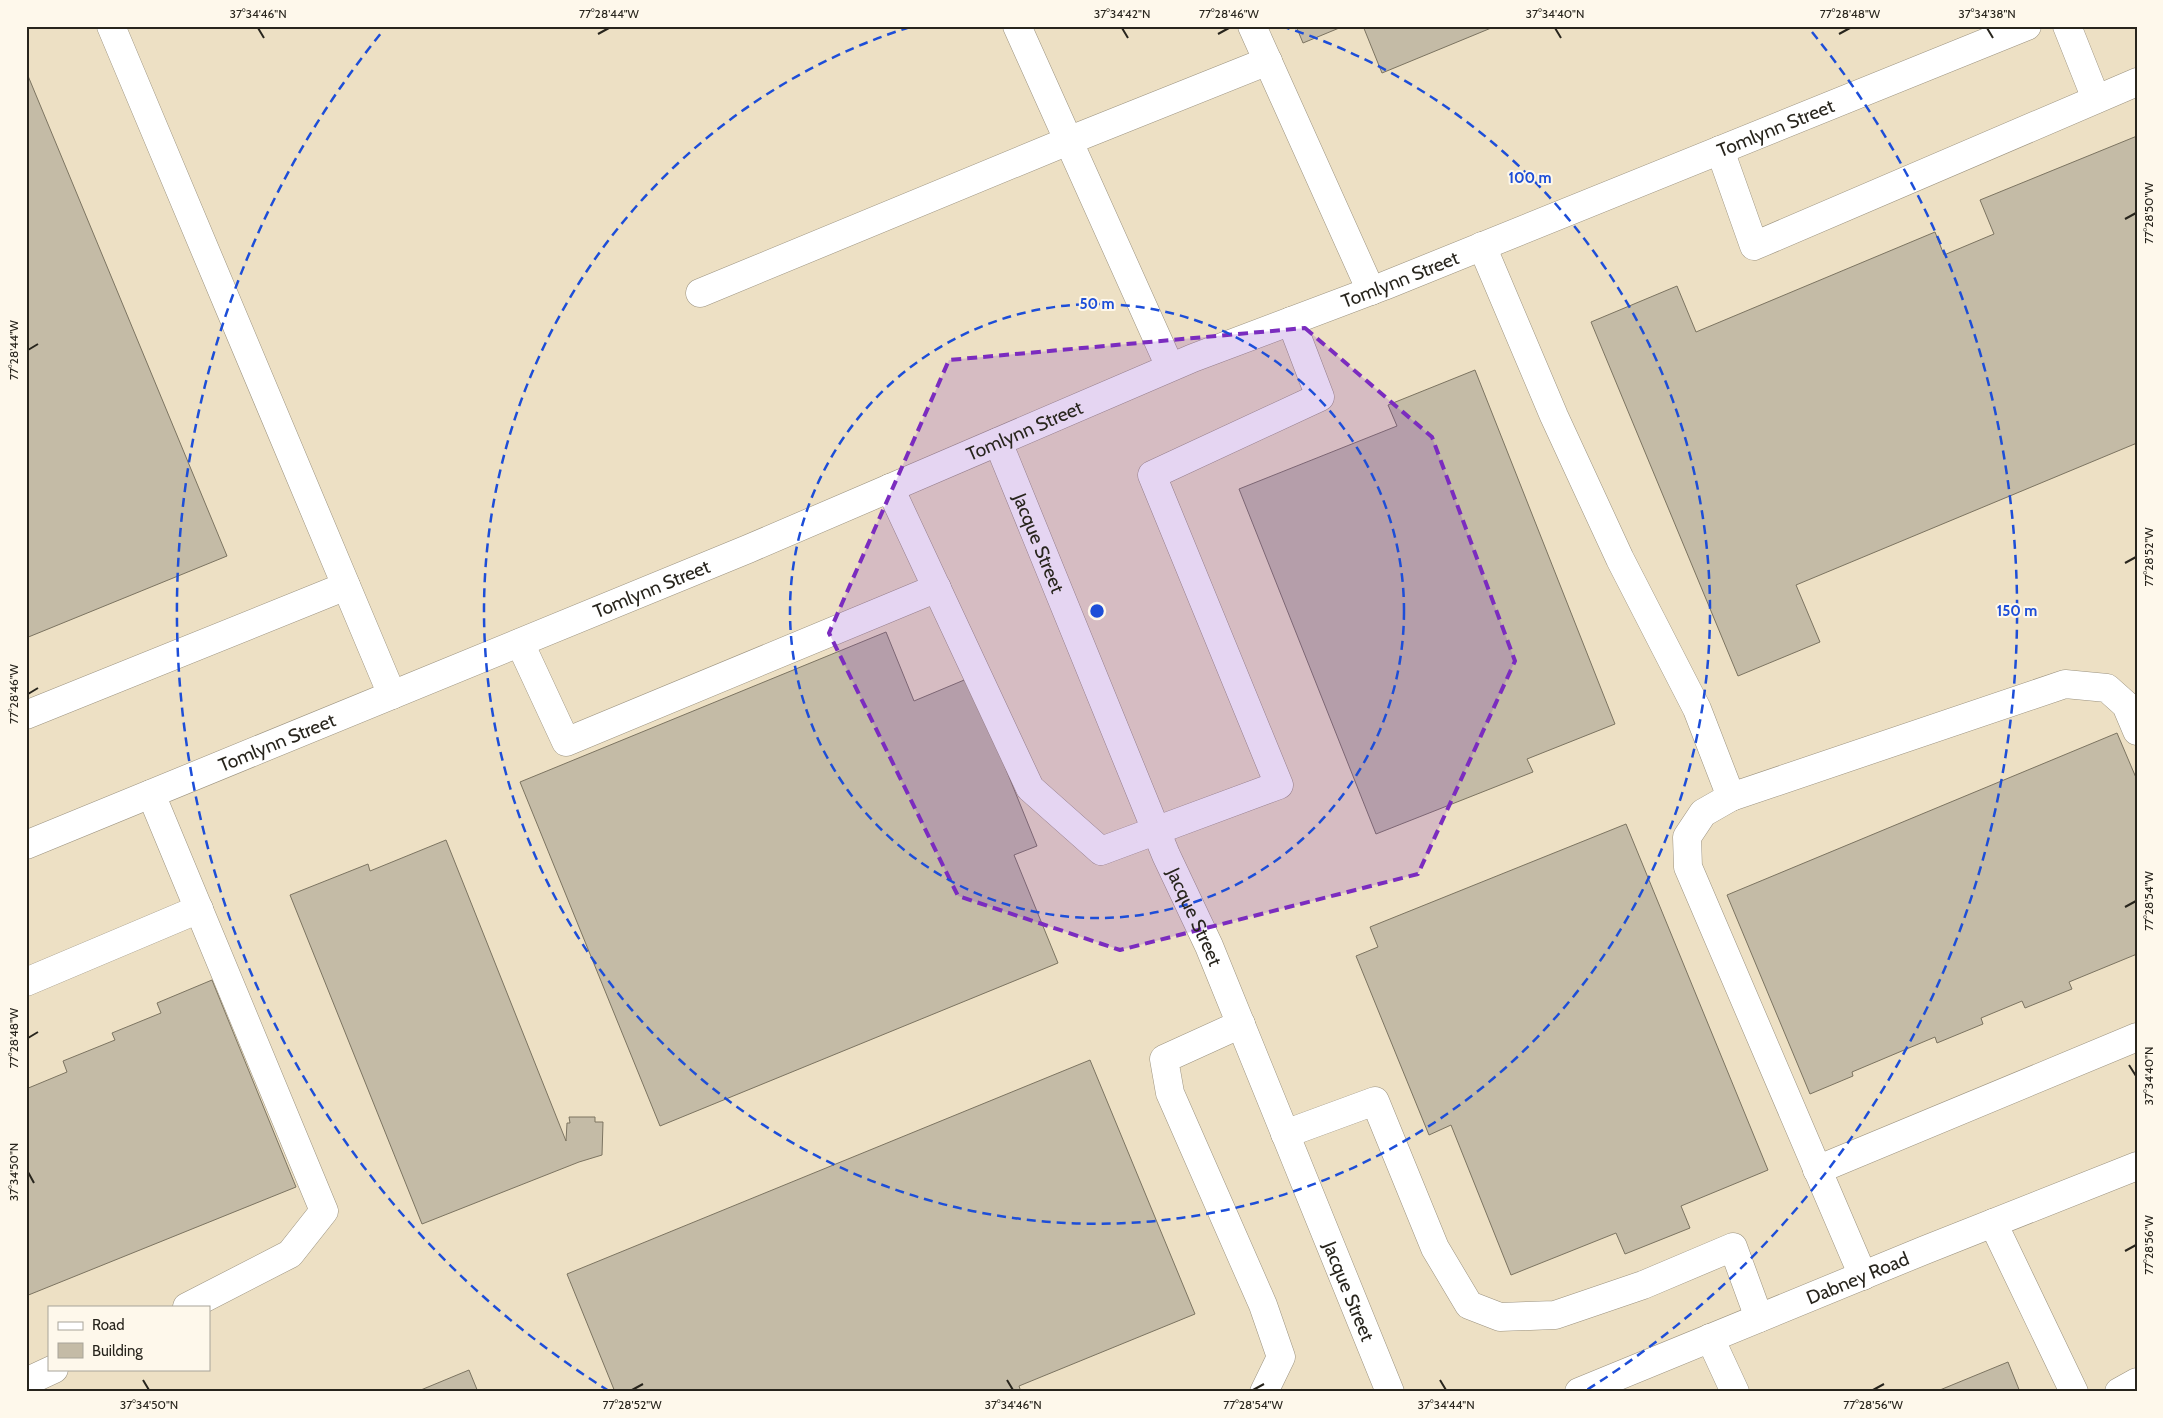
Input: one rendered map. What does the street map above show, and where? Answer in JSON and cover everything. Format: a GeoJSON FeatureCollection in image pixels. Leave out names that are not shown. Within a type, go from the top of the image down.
{"type":"FeatureCollection","features":[{"type":"Feature","properties":{"kind":"street"},"geometry":{"type":"LineString","coordinates":[[111,26],[392,695]]}},
{"type":"Feature","properties":{"kind":"street"},"geometry":{"type":"LineString","coordinates":[[1017,26],[1170,367]]}},
{"type":"Feature","properties":{"kind":"street"},"geometry":{"type":"LineString","coordinates":[[1252,26],[1371,291]]}},
{"type":"Feature","properties":{"kind":"street","name":"Tomlynn Street"},"geometry":{"type":"LineString","coordinates":[[26,845],[520,643],[890,488],[1170,367],[1371,291],[2027,26]]}},
{"type":"Feature","properties":{"kind":"street"},"geometry":{"type":"LineString","coordinates":[[2067,26],[2096,99]]}},
{"type":"Feature","properties":{"kind":"street"},"geometry":{"type":"LineString","coordinates":[[700,294],[1068,141],[1268,61]]}},
{"type":"Feature","properties":{"kind":"street"},"geometry":{"type":"LineString","coordinates":[[1720,150],[1754,246],[2137,82]]}},
{"type":"Feature","properties":{"kind":"street"},"geometry":{"type":"LineString","coordinates":[[1482,246],[1554,416],[1620,559],[1697,709],[1731,797]]}},
{"type":"Feature","properties":{"kind":"street"},"geometry":{"type":"LineString","coordinates":[[890,488],[1030,788],[1101,851],[1279,785],[1152,476],[1320,398],[1291,321]]}},
{"type":"Feature","properties":{"kind":"street","name":"Jacque Street"},"geometry":{"type":"LineString","coordinates":[[998,442],[1156,830],[1209,946],[1390,1392]]}},
{"type":"Feature","properties":{"kind":"street"},"geometry":{"type":"LineString","coordinates":[[26,715],[346,586]]}},
{"type":"Feature","properties":{"kind":"street"},"geometry":{"type":"LineString","coordinates":[[520,643],[566,742],[937,588]]}},
{"type":"Feature","properties":{"kind":"street"},"geometry":{"type":"LineString","coordinates":[[1863,1276],[1688,867],[1687,837],[1703,813],[1731,797],[2065,684],[2108,688],[2126,705],[2137,731]]}},
{"type":"Feature","properties":{"kind":"street"},"geometry":{"type":"LineString","coordinates":[[151,794],[324,1211],[290,1254],[189,1306]]}},
{"type":"Feature","properties":{"kind":"street"},"geometry":{"type":"LineString","coordinates":[[26,982],[199,909]]}},
{"type":"Feature","properties":{"kind":"street"},"geometry":{"type":"LineString","coordinates":[[1241,1024],[1164,1059],[1170,1093],[1263,1305],[1281,1357],[1264,1392]]}},
{"type":"Feature","properties":{"kind":"street"},"geometry":{"type":"LineString","coordinates":[[1817,1170],[2137,1037]]}},
{"type":"Feature","properties":{"kind":"street"},"geometry":{"type":"LineString","coordinates":[[1286,1134],[1375,1101],[1435,1248],[1469,1305],[1500,1318],[1556,1315],[1643,1285],[1734,1248],[1759,1318]]}},
{"type":"Feature","properties":{"kind":"street","name":"Dabney Road"},"geometry":{"type":"LineString","coordinates":[[1579,1392],[1633,1382],[1710,1338],[2137,1166]]}},
{"type":"Feature","properties":{"kind":"street"},"geometry":{"type":"LineString","coordinates":[[1993,1223],[2074,1392]]}},
{"type":"Feature","properties":{"kind":"street"},"geometry":{"type":"LineString","coordinates":[[1710,1338],[1735,1392]]}},
{"type":"Feature","properties":{"kind":"street"},"geometry":{"type":"LineString","coordinates":[[26,1382],[52,1370]]}},
{"type":"Feature","properties":{"kind":"street"},"geometry":{"type":"LineString","coordinates":[[2119,1392],[2137,1382]]}},
{"type":"Feature","properties":{"kind":"highlighted area"},"geometry":{"type":"Polygon","coordinates":[[[1305,328],[1432,437],[1515,661],[1418,874],[1120,950],[958,896],[829,633],[949,360],[1305,328]]]}},
{"type":"Feature","properties":{"kind":"shaded area"},"geometry":{"type":"Polygon","coordinates":[[[26,26],[2137,26],[2137,1392],[26,1392],[26,26]]]}},
{"type":"Feature","properties":{"kind":"building"},"geometry":{"type":"Polygon","coordinates":[[[1296,26],[1344,26],[1303,43],[1296,26]]]}},
{"type":"Feature","properties":{"kind":"building"},"geometry":{"type":"Polygon","coordinates":[[[1363,26],[1496,26],[1382,73],[1363,26]]]}},
{"type":"Feature","properties":{"kind":"building"},"geometry":{"type":"Polygon","coordinates":[[[26,71],[227,556],[26,638],[26,71]]]}},
{"type":"Feature","properties":{"kind":"building"},"geometry":{"type":"Polygon","coordinates":[[[2137,136],[2137,443],[1796,585],[1820,642],[1738,676],[1591,322],[1677,286],[1696,332],[1935,232],[1944,255],[1994,234],[1980,200],[2137,136]]]}},
{"type":"Feature","properties":{"kind":"building"},"geometry":{"type":"Polygon","coordinates":[[[1475,370],[1615,724],[1527,759],[1533,772],[1376,834],[1239,489],[1397,426],[1388,405],[1475,370]]]}},
{"type":"Feature","properties":{"kind":"building"},"geometry":{"type":"Polygon","coordinates":[[[886,632],[914,701],[969,678],[1037,846],[1014,855],[1058,963],[660,1126],[520,782],[886,632]]]}},
{"type":"Feature","properties":{"kind":"building"},"geometry":{"type":"Polygon","coordinates":[[[2117,733],[2137,780],[2137,954],[2069,982],[2072,989],[2025,1008],[2022,1001],[1981,1018],[1983,1024],[1937,1043],[1935,1037],[1852,1072],[1853,1076],[1810,1094],[1727,895],[2117,733]]]}},
{"type":"Feature","properties":{"kind":"building"},"geometry":{"type":"Polygon","coordinates":[[[1626,824],[1768,1170],[1681,1206],[1690,1228],[1625,1254],[1616,1233],[1511,1275],[1451,1125],[1429,1135],[1356,956],[1378,947],[1370,927],[1626,824]]]}},
{"type":"Feature","properties":{"kind":"building"},"geometry":{"type":"Polygon","coordinates":[[[446,840],[566,1141],[567,1123],[570,1123],[569,1117],[595,1117],[595,1122],[603,1122],[602,1155],[579,1162],[422,1224],[290,895],[368,864],[370,871],[446,840]]]}},
{"type":"Feature","properties":{"kind":"building"},"geometry":{"type":"Polygon","coordinates":[[[212,980],[296,1187],[26,1296],[26,1089],[67,1072],[63,1061],[115,1040],[112,1033],[161,1013],[157,1003],[212,980]]]}},
{"type":"Feature","properties":{"kind":"building"},"geometry":{"type":"Polygon","coordinates":[[[1090,1060],[1195,1314],[1019,1386],[1021,1392],[615,1392],[567,1274],[1090,1060]]]}},
{"type":"Feature","properties":{"kind":"building"},"geometry":{"type":"Polygon","coordinates":[[[2008,1362],[2020,1392],[1935,1392],[2008,1362]]]}},
{"type":"Feature","properties":{"kind":"building"},"geometry":{"type":"Polygon","coordinates":[[[469,1370],[478,1392],[416,1392],[469,1370]]]}}]}
